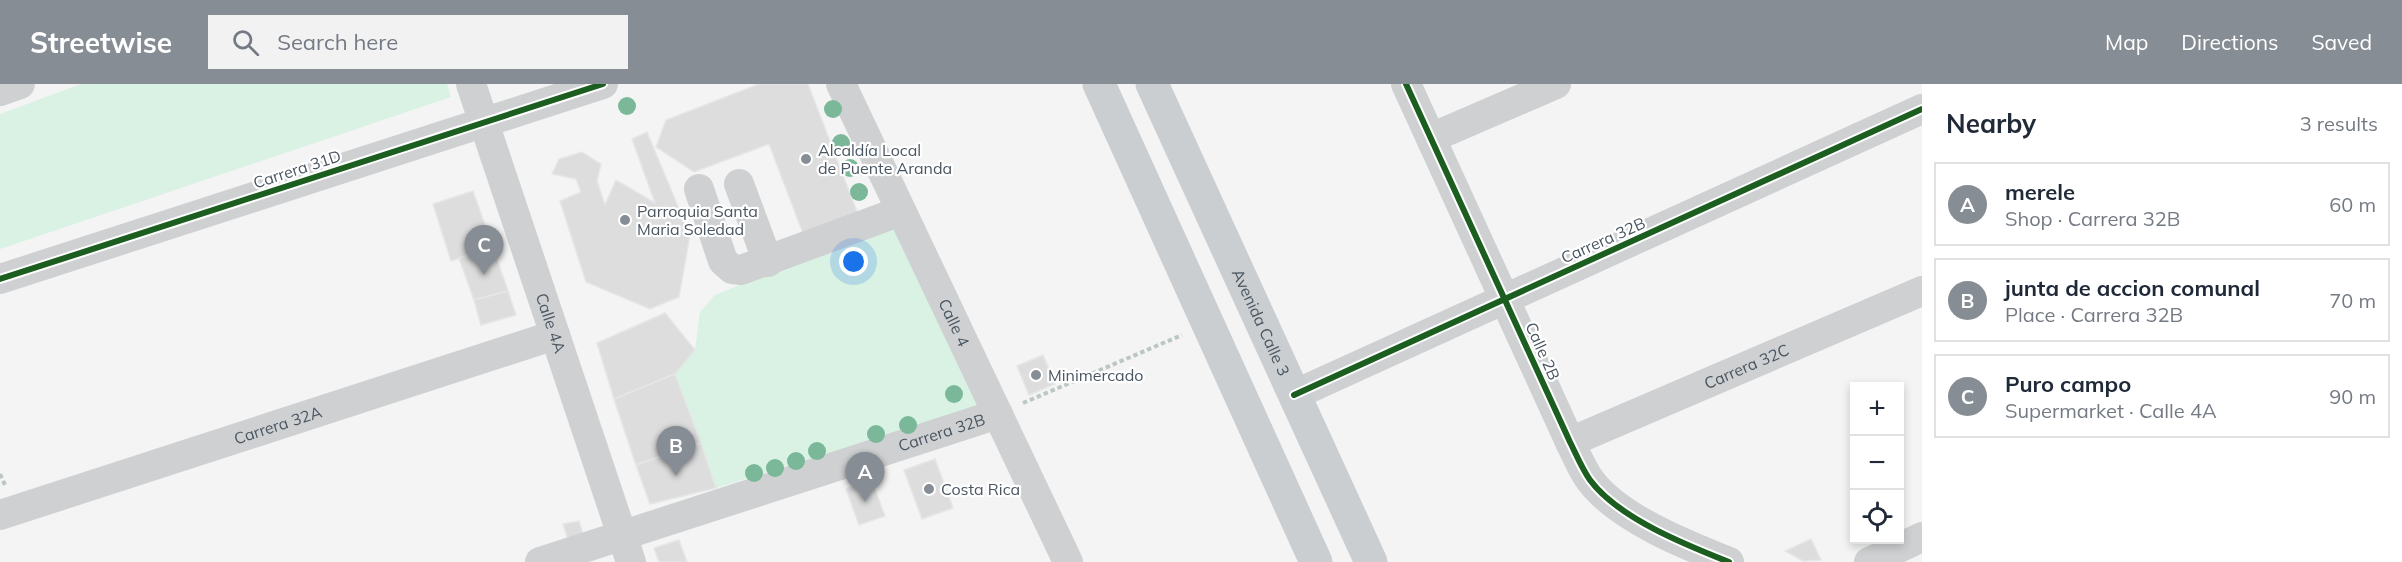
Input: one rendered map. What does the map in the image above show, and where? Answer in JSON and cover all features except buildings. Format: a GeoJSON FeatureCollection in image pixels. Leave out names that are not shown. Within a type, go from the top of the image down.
{"type":"FeatureCollection","features":[{"type":"Feature","properties":{"kind":"main road"},"geometry":{"type":"LineString","coordinates":[[1099,84],[1316,562]]}},
{"type":"Feature","properties":{"kind":"main road","name":"Avenida Calle 3"},"geometry":{"type":"LineString","coordinates":[[1152,84],[1371,562]]}},
{"type":"Feature","properties":{"kind":"street"},"geometry":{"type":"LineString","coordinates":[[0,91],[20,84]]}},
{"type":"Feature","properties":{"kind":"street","name":"Calle 4A"},"geometry":{"type":"LineString","coordinates":[[471,84],[627,549]]}},
{"type":"Feature","properties":{"kind":"street","name":"Carrera 31D"},"geometry":{"type":"LineString","coordinates":[[0,279],[603,84]]}},
{"type":"Feature","properties":{"kind":"street","name":"Calle 4"},"geometry":{"type":"LineString","coordinates":[[841,84],[1068,562]]}},
{"type":"Feature","properties":{"kind":"street","name":"Calle 2B"},"geometry":{"type":"LineString","coordinates":[[1406,84],[1570,442],[1590,480],[1621,507],[1653,529],[1729,562]]}},
{"type":"Feature","properties":{"kind":"street"},"geometry":{"type":"LineString","coordinates":[[1431,138],[1556,84]]}},
{"type":"Feature","properties":{"kind":"street","name":"Carrera 32B"},"geometry":{"type":"LineString","coordinates":[[1294,395],[1922,110]]}},
{"type":"Feature","properties":{"kind":"street"},"geometry":{"type":"LineString","coordinates":[[740,184],[768,262]]}},
{"type":"Feature","properties":{"kind":"street"},"geometry":{"type":"LineString","coordinates":[[699,189],[723,261],[732,269],[741,270],[902,211]]}},
{"type":"Feature","properties":{"kind":"street","name":"Carrera 32C"},"geometry":{"type":"LineString","coordinates":[[1570,442],[1922,291]]}},
{"type":"Feature","properties":{"kind":"street","name":"Carrera 32A"},"geometry":{"type":"LineString","coordinates":[[0,515],[555,335]]}},
{"type":"Feature","properties":{"kind":"street","name":"Carrera 32B"},"geometry":{"type":"LineString","coordinates":[[540,562],[627,549],[998,414]]}},
{"type":"Feature","properties":{"kind":"street"},"geometry":{"type":"LineString","coordinates":[[1869,562],[1922,537]]}},
{"type":"Feature","properties":{"kind":"green space"},"geometry":{"type":"Polygon","coordinates":[[[81,84],[447,84],[451,97],[0,249],[0,114],[81,84]]]}},
{"type":"Feature","properties":{"kind":"green space"},"geometry":{"type":"Polygon","coordinates":[[[896,221],[987,405],[716,488],[675,374],[695,350],[700,312],[715,295],[896,221]]]}},
{"type":"Feature","properties":{"kind":"cycle path"},"geometry":{"type":"LineString","coordinates":[[0,279],[603,84]]}},
{"type":"Feature","properties":{"kind":"cycle path"},"geometry":{"type":"LineString","coordinates":[[1406,84],[1587,476],[1602,494],[1635,518],[1674,539],[1729,562]]}},
{"type":"Feature","properties":{"kind":"cycle path"},"geometry":{"type":"LineString","coordinates":[[1294,395],[1922,109]]}},
{"type":"Feature","properties":{"kind":"place","name":"Alcaldía Local de Puente Aranda"},"geometry":{"type":"Point","coordinates":[806,159]}},
{"type":"Feature","properties":{"kind":"place","name":"Parroquia Santa Maria Soledad"},"geometry":{"type":"Point","coordinates":[625,220]}},
{"type":"Feature","properties":{"kind":"place","name":"Puro campo"},"geometry":{"type":"Point","coordinates":[484,275]}},
{"type":"Feature","properties":{"kind":"place","name":"Minimercado"},"geometry":{"type":"Point","coordinates":[1036,375]}},
{"type":"Feature","properties":{"kind":"place","name":"junta de accion comunal"},"geometry":{"type":"Point","coordinates":[676,476]}},
{"type":"Feature","properties":{"kind":"place","name":"Costa Rica"},"geometry":{"type":"Point","coordinates":[929,489]}},
{"type":"Feature","properties":{"kind":"place","name":"merele"},"geometry":{"type":"Point","coordinates":[865,502]}}]}
